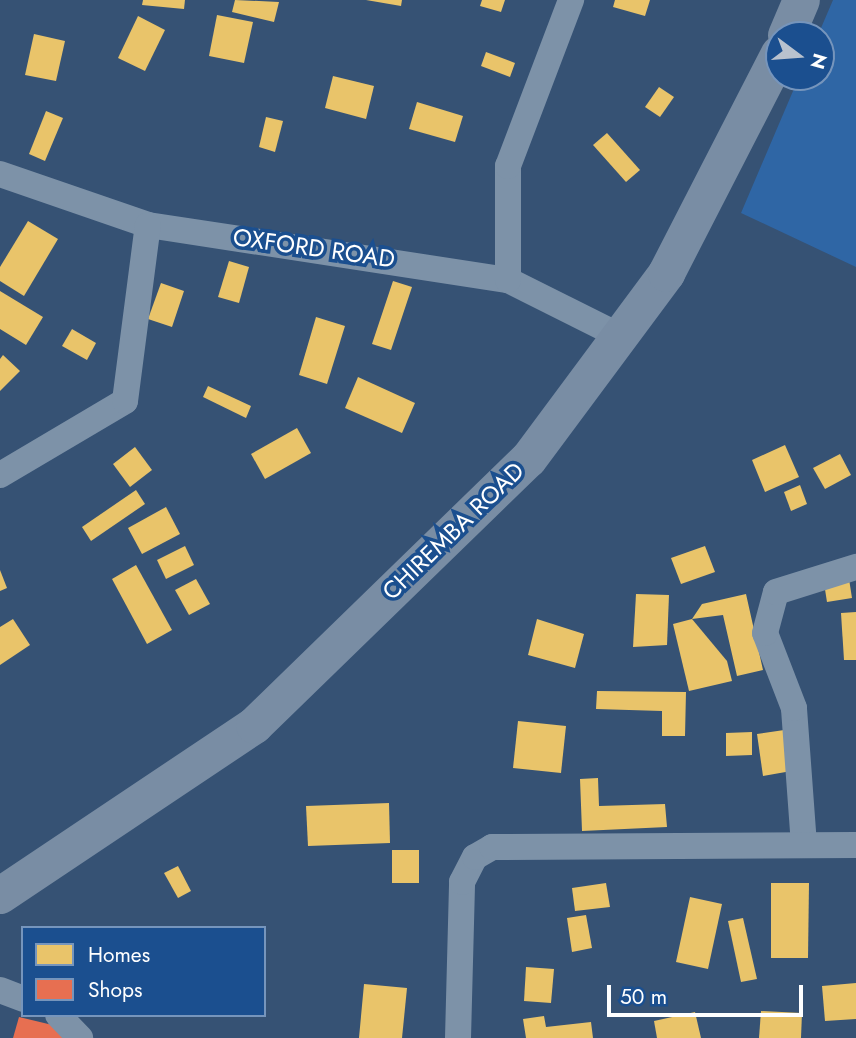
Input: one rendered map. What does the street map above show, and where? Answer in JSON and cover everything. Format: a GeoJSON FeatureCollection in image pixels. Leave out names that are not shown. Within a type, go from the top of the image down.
{"type":"FeatureCollection","features":[{"type":"Feature","properties":{"kind":"main road"},"geometry":{"type":"LineString","coordinates":[[792,21],[801,0]]}},
{"type":"Feature","properties":{"kind":"main road","name":"CHIREMBA ROAD"},"geometry":{"type":"LineString","coordinates":[[0,895],[254,724],[527,459],[622,337],[666,273],[765,80]]}},
{"type":"Feature","properties":{"kind":"street"},"geometry":{"type":"LineString","coordinates":[[508,280],[508,166],[571,0]]}},
{"type":"Feature","properties":{"kind":"street","name":"OXFORD ROAD"},"geometry":{"type":"LineString","coordinates":[[0,174],[148,225],[508,280],[622,337]]}},
{"type":"Feature","properties":{"kind":"street"},"geometry":{"type":"LineString","coordinates":[[0,475],[125,401],[148,225]]}},
{"type":"Feature","properties":{"kind":"street"},"geometry":{"type":"LineString","coordinates":[[804,845],[794,708],[765,634],[776,592],[856,567]]}},
{"type":"Feature","properties":{"kind":"street"},"geometry":{"type":"LineString","coordinates":[[458,1038],[462,881],[475,857],[492,847],[856,845]]}},
{"type":"Feature","properties":{"kind":"street"},"geometry":{"type":"LineString","coordinates":[[0,990],[21,998]]}},
{"type":"Feature","properties":{"kind":"street"},"geometry":{"type":"LineString","coordinates":[[60,1017],[80,1038]]}},
{"type":"Feature","properties":{"kind":"shaded area"},"geometry":{"type":"Polygon","coordinates":[[[833,0],[856,0],[856,267],[741,213],[793,91],[835,91],[835,21],[824,21],[833,0]]]}},
{"type":"Feature","properties":{"kind":"building: Homes"},"geometry":{"type":"Polygon","coordinates":[[[143,0],[185,0],[184,9],[142,5],[143,0]]]}},
{"type":"Feature","properties":{"kind":"building: Homes"},"geometry":{"type":"Polygon","coordinates":[[[235,0],[279,2],[274,22],[232,12],[235,0]]]}},
{"type":"Feature","properties":{"kind":"building: Homes"},"geometry":{"type":"Polygon","coordinates":[[[366,0],[402,0],[401,6],[366,0]]]}},
{"type":"Feature","properties":{"kind":"building: Homes"},"geometry":{"type":"Polygon","coordinates":[[[482,0],[505,0],[501,12],[480,6],[482,0]]]}},
{"type":"Feature","properties":{"kind":"building: Homes"},"geometry":{"type":"Polygon","coordinates":[[[615,0],[650,0],[645,16],[613,7],[615,0]]]}},
{"type":"Feature","properties":{"kind":"building: Homes"},"geometry":{"type":"Polygon","coordinates":[[[217,15],[253,22],[244,63],[209,56],[217,15]]]}},
{"type":"Feature","properties":{"kind":"building: Homes"},"geometry":{"type":"Polygon","coordinates":[[[138,16],[165,30],[145,71],[118,58],[138,16]]]}},
{"type":"Feature","properties":{"kind":"building: Homes"},"geometry":{"type":"Polygon","coordinates":[[[34,34],[65,41],[56,81],[25,75],[34,34]]]}},
{"type":"Feature","properties":{"kind":"building: Homes"},"geometry":{"type":"Polygon","coordinates":[[[486,52],[515,63],[510,77],[481,66],[486,52]]]}},
{"type":"Feature","properties":{"kind":"building: Homes"},"geometry":{"type":"Polygon","coordinates":[[[333,76],[374,86],[366,119],[325,108],[333,76]]]}},
{"type":"Feature","properties":{"kind":"building: Homes"},"geometry":{"type":"Polygon","coordinates":[[[659,87],[674,97],[660,117],[645,107],[659,87]]]}},
{"type":"Feature","properties":{"kind":"building: Homes"},"geometry":{"type":"Polygon","coordinates":[[[417,102],[463,116],[455,142],[409,129],[417,102]]]}},
{"type":"Feature","properties":{"kind":"building: Homes"},"geometry":{"type":"Polygon","coordinates":[[[46,111],[63,118],[45,161],[29,154],[46,111]]]}},
{"type":"Feature","properties":{"kind":"building: Homes"},"geometry":{"type":"Polygon","coordinates":[[[266,117],[283,121],[275,152],[259,147],[266,117]]]}},
{"type":"Feature","properties":{"kind":"building: Homes"},"geometry":{"type":"Polygon","coordinates":[[[607,133],[640,170],[626,182],[593,145],[607,133]]]}},
{"type":"Feature","properties":{"kind":"building: Homes"},"geometry":{"type":"Polygon","coordinates":[[[28,221],[58,239],[24,296],[0,281],[0,267],[28,221]]]}},
{"type":"Feature","properties":{"kind":"building: Homes"},"geometry":{"type":"Polygon","coordinates":[[[229,261],[249,267],[239,303],[218,297],[229,261]]]}},
{"type":"Feature","properties":{"kind":"building: Homes"},"geometry":{"type":"Polygon","coordinates":[[[393,281],[412,287],[391,350],[372,344],[393,281]]]}},
{"type":"Feature","properties":{"kind":"building: Homes"},"geometry":{"type":"Polygon","coordinates":[[[161,283],[184,291],[172,327],[148,319],[161,283]]]}},
{"type":"Feature","properties":{"kind":"building: Homes"},"geometry":{"type":"Polygon","coordinates":[[[0,291],[43,317],[26,345],[0,329],[0,291]]]}},
{"type":"Feature","properties":{"kind":"building: Homes"},"geometry":{"type":"Polygon","coordinates":[[[316,317],[345,326],[327,384],[299,375],[316,317]]]}},
{"type":"Feature","properties":{"kind":"building: Homes"},"geometry":{"type":"Polygon","coordinates":[[[72,329],[96,343],[87,360],[62,346],[72,329]]]}},
{"type":"Feature","properties":{"kind":"building: Homes"},"geometry":{"type":"Polygon","coordinates":[[[3,355],[20,371],[0,391],[0,359],[3,355]]]}},
{"type":"Feature","properties":{"kind":"building: Homes"},"geometry":{"type":"Polygon","coordinates":[[[358,377],[415,403],[402,433],[345,408],[358,377]]]}},
{"type":"Feature","properties":{"kind":"building: Homes"},"geometry":{"type":"Polygon","coordinates":[[[208,386],[251,406],[246,418],[203,397],[208,386]]]}},
{"type":"Feature","properties":{"kind":"building: Homes"},"geometry":{"type":"Polygon","coordinates":[[[297,428],[311,453],[265,479],[251,454],[297,428]]]}},
{"type":"Feature","properties":{"kind":"building: Homes"},"geometry":{"type":"Polygon","coordinates":[[[785,445],[799,477],[765,492],[752,460],[785,445]]]}},
{"type":"Feature","properties":{"kind":"building: Homes"},"geometry":{"type":"Polygon","coordinates":[[[135,447],[152,470],[130,487],[113,464],[135,447]]]}},
{"type":"Feature","properties":{"kind":"building: Homes"},"geometry":{"type":"Polygon","coordinates":[[[840,454],[851,475],[825,489],[813,468],[840,454]]]}},
{"type":"Feature","properties":{"kind":"building: Homes"},"geometry":{"type":"Polygon","coordinates":[[[800,485],[807,504],[791,511],[784,492],[800,485]]]}},
{"type":"Feature","properties":{"kind":"building: Homes"},"geometry":{"type":"Polygon","coordinates":[[[136,490],[145,504],[91,541],[82,527],[136,490]]]}},
{"type":"Feature","properties":{"kind":"building: Homes"},"geometry":{"type":"Polygon","coordinates":[[[166,507],[180,534],[142,554],[128,528],[166,507]]]}},
{"type":"Feature","properties":{"kind":"building: Homes"},"geometry":{"type":"Polygon","coordinates":[[[185,546],[194,565],[166,579],[157,560],[185,546]]]}},
{"type":"Feature","properties":{"kind":"building: Homes"},"geometry":{"type":"Polygon","coordinates":[[[705,546],[715,572],[681,584],[671,558],[705,546]]]}},
{"type":"Feature","properties":{"kind":"building: Homes"},"geometry":{"type":"Polygon","coordinates":[[[136,565],[172,630],[147,644],[112,579],[136,565]]]}},
{"type":"Feature","properties":{"kind":"building: Homes"},"geometry":{"type":"Polygon","coordinates":[[[0,570],[7,588],[0,591],[0,570]]]}},
{"type":"Feature","properties":{"kind":"building: Homes"},"geometry":{"type":"Polygon","coordinates":[[[196,579],[210,604],[189,615],[175,590],[196,579]]]}},
{"type":"Feature","properties":{"kind":"building: Homes"},"geometry":{"type":"Polygon","coordinates":[[[849,579],[852,598],[827,602],[824,583],[849,579]]]}},
{"type":"Feature","properties":{"kind":"building: Homes"},"geometry":{"type":"Polygon","coordinates":[[[636,594],[669,595],[667,645],[633,647],[636,594]]]}},
{"type":"Feature","properties":{"kind":"building: Homes"},"geometry":{"type":"Polygon","coordinates":[[[746,594],[763,670],[737,676],[723,615],[692,619],[702,604],[746,594]]]}},
{"type":"Feature","properties":{"kind":"building: Homes"},"geometry":{"type":"Polygon","coordinates":[[[856,612],[856,660],[844,660],[841,613],[856,612]]]}},
{"type":"Feature","properties":{"kind":"building: Homes"},"geometry":{"type":"Polygon","coordinates":[[[13,619],[30,645],[0,665],[0,627],[13,619]]]}},
{"type":"Feature","properties":{"kind":"building: Homes"},"geometry":{"type":"Polygon","coordinates":[[[537,619],[584,634],[575,668],[528,655],[537,619]]]}},
{"type":"Feature","properties":{"kind":"building: Homes"},"geometry":{"type":"Polygon","coordinates":[[[692,619],[727,661],[732,681],[689,691],[673,624],[692,619]]]}},
{"type":"Feature","properties":{"kind":"building: Homes"},"geometry":{"type":"Polygon","coordinates":[[[597,691],[686,692],[685,736],[662,736],[662,711],[596,709],[597,691]]]}},
{"type":"Feature","properties":{"kind":"building: Homes"},"geometry":{"type":"Polygon","coordinates":[[[518,721],[566,726],[561,773],[513,768],[518,721]]]}},
{"type":"Feature","properties":{"kind":"building: Homes"},"geometry":{"type":"Polygon","coordinates":[[[791,729],[797,770],[763,776],[757,734],[791,729]]]}},
{"type":"Feature","properties":{"kind":"building: Homes"},"geometry":{"type":"Polygon","coordinates":[[[752,732],[752,755],[726,756],[726,733],[752,732]]]}},
{"type":"Feature","properties":{"kind":"building: Homes"},"geometry":{"type":"Polygon","coordinates":[[[598,778],[599,806],[665,804],[667,827],[582,831],[580,779],[598,778]]]}},
{"type":"Feature","properties":{"kind":"building: Homes"},"geometry":{"type":"Polygon","coordinates":[[[389,803],[390,843],[308,846],[306,806],[389,803]]]}},
{"type":"Feature","properties":{"kind":"building: Homes"},"geometry":{"type":"Polygon","coordinates":[[[392,850],[419,850],[419,883],[392,883],[392,850]]]}},
{"type":"Feature","properties":{"kind":"building: Homes"},"geometry":{"type":"Polygon","coordinates":[[[178,866],[191,891],[178,898],[164,873],[178,866]]]}},
{"type":"Feature","properties":{"kind":"building: Homes"},"geometry":{"type":"Polygon","coordinates":[[[606,883],[610,907],[575,911],[572,888],[606,883]]]}},
{"type":"Feature","properties":{"kind":"building: Homes"},"geometry":{"type":"Polygon","coordinates":[[[771,883],[809,883],[808,958],[771,958],[771,883]]]}},
{"type":"Feature","properties":{"kind":"building: Homes"},"geometry":{"type":"Polygon","coordinates":[[[690,897],[722,904],[708,969],[676,962],[690,897]]]}},
{"type":"Feature","properties":{"kind":"building: Homes"},"geometry":{"type":"Polygon","coordinates":[[[586,915],[592,948],[572,952],[567,918],[586,915]]]}},
{"type":"Feature","properties":{"kind":"building: Homes"},"geometry":{"type":"Polygon","coordinates":[[[743,918],[757,979],[741,982],[728,921],[743,918]]]}},
{"type":"Feature","properties":{"kind":"building: Homes"},"geometry":{"type":"Polygon","coordinates":[[[526,967],[554,969],[551,1003],[524,1001],[526,967]]]}},
{"type":"Feature","properties":{"kind":"building: Homes"},"geometry":{"type":"Polygon","coordinates":[[[856,983],[856,1019],[825,1021],[822,986],[856,983]]]}},
{"type":"Feature","properties":{"kind":"building: Homes"},"geometry":{"type":"Polygon","coordinates":[[[364,984],[407,988],[402,1038],[359,1038],[364,984]]]}},
{"type":"Feature","properties":{"kind":"building: Homes"},"geometry":{"type":"Polygon","coordinates":[[[761,1011],[802,1013],[801,1038],[759,1038],[761,1011]]]}},
{"type":"Feature","properties":{"kind":"building: Homes"},"geometry":{"type":"Polygon","coordinates":[[[695,1012],[701,1038],[657,1038],[654,1021],[695,1012]]]}},
{"type":"Feature","properties":{"kind":"building: Homes"},"geometry":{"type":"Polygon","coordinates":[[[544,1016],[546,1027],[591,1022],[593,1038],[526,1038],[523,1019],[544,1016]]]}},
{"type":"Feature","properties":{"kind":"building: Shops"},"geometry":{"type":"Polygon","coordinates":[[[19,1017],[65,1028],[62,1038],[13,1038],[19,1017]]]}}]}
